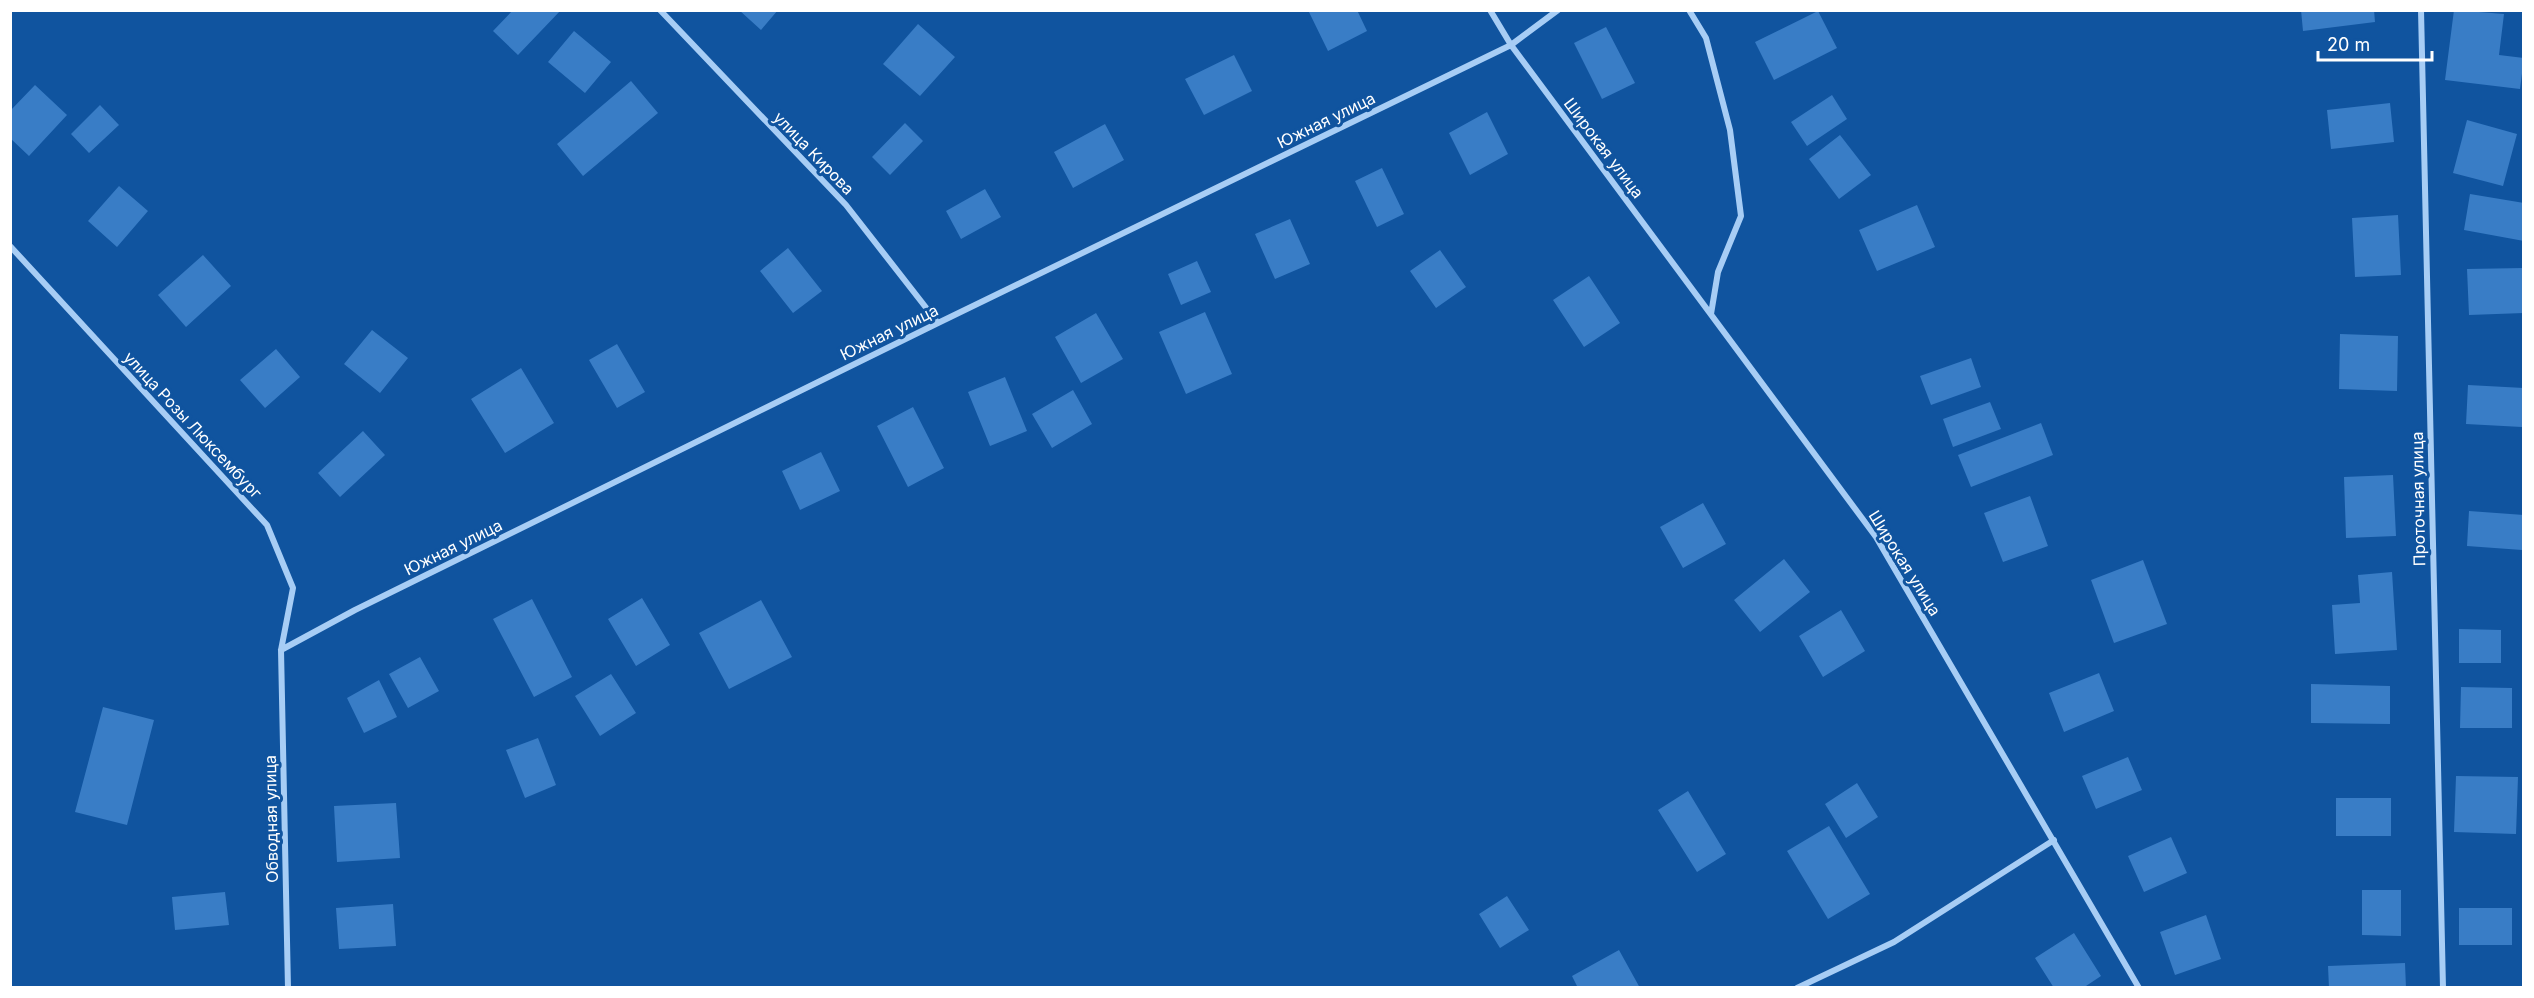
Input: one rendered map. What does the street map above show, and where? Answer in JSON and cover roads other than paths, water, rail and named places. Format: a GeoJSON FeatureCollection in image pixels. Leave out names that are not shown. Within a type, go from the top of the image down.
{"type":"FeatureCollection","features":[{"type":"Feature","properties":{"kind":"street","name":"улица Кирова"},"geometry":{"type":"LineString","coordinates":[[660,10],[846,205],[938,323]]}},
{"type":"Feature","properties":{"kind":"street","name":"Широкая улица"},"geometry":{"type":"LineString","coordinates":[[1490,10],[1511,45],[1876,537],[2139,987]]}},
{"type":"Feature","properties":{"kind":"street"},"geometry":{"type":"LineString","coordinates":[[1511,45],[1558,10]]}},
{"type":"Feature","properties":{"kind":"street"},"geometry":{"type":"LineString","coordinates":[[1689,10],[1706,38],[1730,130],[1742,216],[1718,272],[1711,314]]}},
{"type":"Feature","properties":{"kind":"street","name":"Проточная улица"},"geometry":{"type":"LineString","coordinates":[[2421,10],[2443,987]]}},
{"type":"Feature","properties":{"kind":"street","name":"Южная улица"},"geometry":{"type":"LineString","coordinates":[[281,650],[355,610],[938,323],[1511,45]]}},
{"type":"Feature","properties":{"kind":"street","name":"улица Розы Люксембург"},"geometry":{"type":"LineString","coordinates":[[10,246],[267,525],[293,588],[281,650]]}},
{"type":"Feature","properties":{"kind":"street","name":"Обводная улица"},"geometry":{"type":"LineString","coordinates":[[281,650],[288,987]]}},
{"type":"Feature","properties":{"kind":"street"},"geometry":{"type":"LineString","coordinates":[[1797,987],[1894,942],[2055,840]]}}]}
